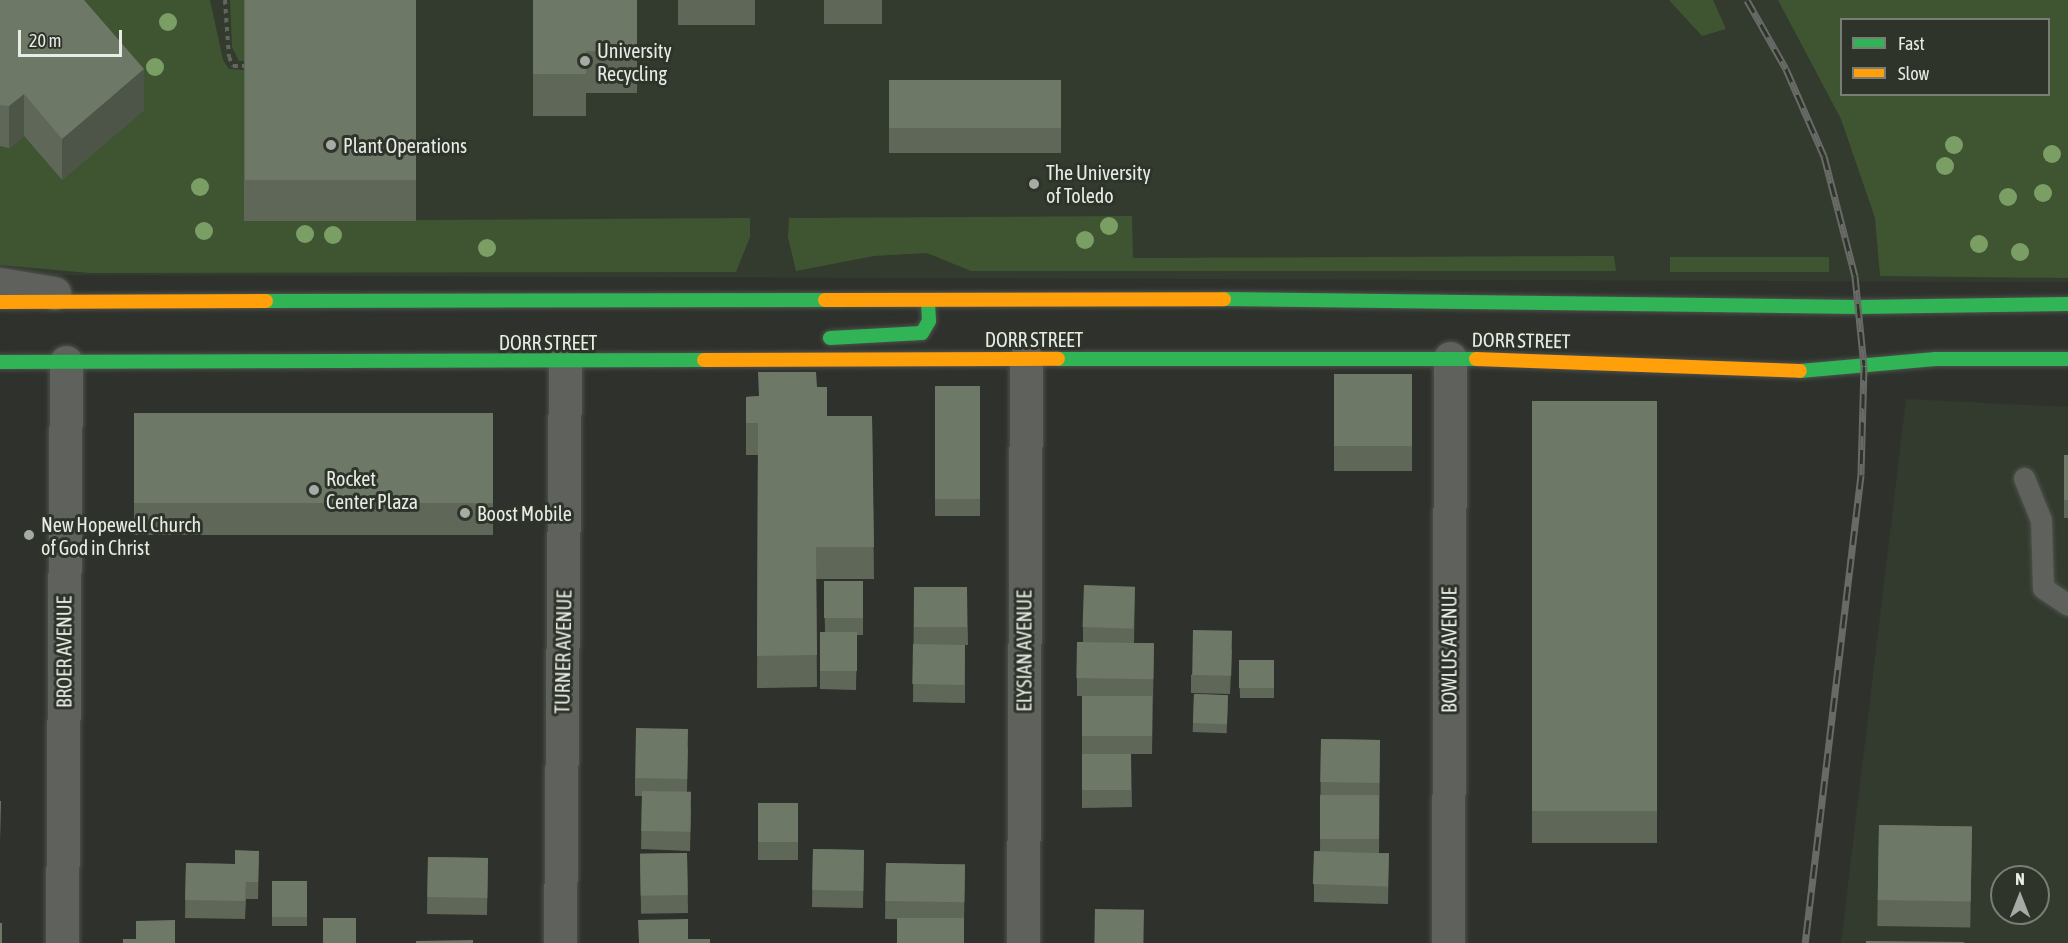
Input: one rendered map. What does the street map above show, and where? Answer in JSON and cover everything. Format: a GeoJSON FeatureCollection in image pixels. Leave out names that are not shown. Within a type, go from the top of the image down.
{"type":"FeatureCollection","features":[{"type":"Feature","properties":{"kind":"main road","name":"DORR STREET"},"geometry":{"type":"LineString","coordinates":[[0,302],[88,300],[928,300],[2068,304]]}},
{"type":"Feature","properties":{"kind":"main road"},"geometry":{"type":"LineString","coordinates":[[813,338],[918,334],[928,327],[928,300]]}},
{"type":"Feature","properties":{"kind":"main road"},"geometry":{"type":"LineString","coordinates":[[565,361],[730,344]]}},
{"type":"Feature","properties":{"kind":"main road","name":"DORR STREET"},"geometry":{"type":"LineString","coordinates":[[0,362],[1450,358],[1795,370],[1935,358],[2068,358]]}},
{"type":"Feature","properties":{"kind":"street"},"geometry":{"type":"LineString","coordinates":[[0,284],[88,300]]}},
{"type":"Feature","properties":{"kind":"street","name":"ELYSIAN AVENUE"},"geometry":{"type":"LineString","coordinates":[[1023,943],[1026,358]]}},
{"type":"Feature","properties":{"kind":"street","name":"BOWLUS AVENUE"},"geometry":{"type":"LineString","coordinates":[[1448,943],[1450,358]]}},
{"type":"Feature","properties":{"kind":"street","name":"TURNER AVENUE"},"geometry":{"type":"LineString","coordinates":[[560,943],[565,361]]}},
{"type":"Feature","properties":{"kind":"street","name":"BROER AVENUE"},"geometry":{"type":"LineString","coordinates":[[62,943],[66,362]]}},
{"type":"Feature","properties":{"kind":"lane"},"geometry":{"type":"LineString","coordinates":[[2024,478],[2041,520],[2043,588],[2068,605]]}},
{"type":"Feature","properties":{"kind":"path"},"geometry":{"type":"LineString","coordinates":[[223,2],[233,66],[245,66]]}},
{"type":"Feature","properties":{"kind":"shaded area","name":"The University of Toledo"},"geometry":{"type":"Polygon","coordinates":[[[0,0],[2068,0],[2068,282],[0,275],[0,0]]]}},
{"type":"Feature","properties":{"kind":"shaded area"},"geometry":{"type":"Polygon","coordinates":[[[1906,399],[2068,407],[2068,943],[1841,943],[1906,399]]]}},
{"type":"Feature","properties":{"kind":"green space"},"geometry":{"type":"Polygon","coordinates":[[[52,0],[210,0],[223,60],[229,69],[245,70],[246,221],[750,218],[750,237],[736,272],[90,273],[0,265],[0,146],[9,147],[24,136],[62,180],[52,0]]]}},
{"type":"Feature","properties":{"kind":"green space"},"geometry":{"type":"Polygon","coordinates":[[[230,0],[245,0],[245,61],[239,61],[232,47],[230,0]]]}},
{"type":"Feature","properties":{"kind":"green space"},"geometry":{"type":"Polygon","coordinates":[[[1669,0],[1713,0],[1726,29],[1702,36],[1669,0]]]}},
{"type":"Feature","properties":{"kind":"green space"},"geometry":{"type":"Polygon","coordinates":[[[1778,0],[2068,0],[2068,278],[1880,276],[1875,218],[1841,119],[1778,0]]]}},
{"type":"Feature","properties":{"kind":"green space"},"geometry":{"type":"Polygon","coordinates":[[[1132,216],[1133,258],[1614,256],[1616,271],[971,271],[927,253],[874,256],[796,271],[788,237],[789,218],[1132,216]]]}},
{"type":"Feature","properties":{"kind":"green space"},"geometry":{"type":"Polygon","coordinates":[[[1670,257],[1829,257],[1829,272],[1670,272],[1670,257]]]}},
{"type":"Feature","properties":{"kind":"building"},"geometry":{"type":"Polygon","coordinates":[[[0,0],[84,0],[144,69],[62,139],[24,94],[9,106],[0,105],[0,0]]]}},
{"type":"Feature","properties":{"kind":"building","name":"Plant Operations"},"geometry":{"type":"Polygon","coordinates":[[[245,0],[416,0],[416,180],[245,180],[245,0]]]}},
{"type":"Feature","properties":{"kind":"building"},"geometry":{"type":"Polygon","coordinates":[[[533,0],[637,0],[637,51],[586,51],[586,74],[533,74],[533,0]]]}},
{"type":"Feature","properties":{"kind":"building"},"geometry":{"type":"Polygon","coordinates":[[[889,80],[1061,80],[1061,128],[889,128],[889,80]]]}},
{"type":"Feature","properties":{"kind":"building"},"geometry":{"type":"Polygon","coordinates":[[[758,372],[816,372],[817,387],[827,387],[827,416],[872,416],[874,547],[816,547],[817,655],[757,656],[758,423],[746,423],[746,397],[759,396],[758,372]]]}},
{"type":"Feature","properties":{"kind":"building"},"geometry":{"type":"Polygon","coordinates":[[[1334,374],[1412,374],[1412,446],[1334,446],[1334,374]]]}},
{"type":"Feature","properties":{"kind":"building"},"geometry":{"type":"Polygon","coordinates":[[[935,386],[980,386],[980,499],[935,499],[935,386]]]}},
{"type":"Feature","properties":{"kind":"building"},"geometry":{"type":"Polygon","coordinates":[[[1532,401],[1657,401],[1657,811],[1532,811],[1532,401]]]}},
{"type":"Feature","properties":{"kind":"building","name":"Rocket Center Plaza"},"geometry":{"type":"Polygon","coordinates":[[[134,413],[493,413],[493,503],[134,503],[134,413]]]}},
{"type":"Feature","properties":{"kind":"building"},"geometry":{"type":"Polygon","coordinates":[[[2064,455],[2068,455],[2068,500],[2064,500],[2064,455]]]}},
{"type":"Feature","properties":{"kind":"building"},"geometry":{"type":"Polygon","coordinates":[[[824,581],[863,581],[863,618],[824,618],[824,581]]]}},
{"type":"Feature","properties":{"kind":"building"},"geometry":{"type":"Polygon","coordinates":[[[1084,585],[1135,587],[1134,629],[1083,627],[1084,585]]]}},
{"type":"Feature","properties":{"kind":"building"},"geometry":{"type":"Polygon","coordinates":[[[914,587],[967,587],[967,627],[914,627],[914,587]]]}},
{"type":"Feature","properties":{"kind":"building"},"geometry":{"type":"Polygon","coordinates":[[[1193,630],[1232,631],[1231,676],[1192,675],[1193,630]]]}},
{"type":"Feature","properties":{"kind":"building"},"geometry":{"type":"Polygon","coordinates":[[[820,632],[857,632],[857,671],[820,671],[820,632]]]}},
{"type":"Feature","properties":{"kind":"building"},"geometry":{"type":"Polygon","coordinates":[[[1077,642],[1154,643],[1153,679],[1076,678],[1077,642]]]}},
{"type":"Feature","properties":{"kind":"building"},"geometry":{"type":"Polygon","coordinates":[[[913,644],[965,645],[964,685],[912,684],[913,644]]]}},
{"type":"Feature","properties":{"kind":"building"},"geometry":{"type":"Polygon","coordinates":[[[1239,660],[1274,660],[1274,688],[1239,688],[1239,660]]]}},
{"type":"Feature","properties":{"kind":"building"},"geometry":{"type":"Polygon","coordinates":[[[1194,694],[1228,695],[1227,724],[1193,723],[1194,694]]]}},
{"type":"Feature","properties":{"kind":"building"},"geometry":{"type":"Polygon","coordinates":[[[1082,696],[1152,696],[1152,736],[1082,736],[1082,696]]]}},
{"type":"Feature","properties":{"kind":"building"},"geometry":{"type":"Polygon","coordinates":[[[636,728],[688,729],[687,779],[635,778],[636,728]]]}},
{"type":"Feature","properties":{"kind":"building"},"geometry":{"type":"Polygon","coordinates":[[[1321,739],[1380,740],[1379,783],[1320,782],[1321,739]]]}},
{"type":"Feature","properties":{"kind":"building"},"geometry":{"type":"Polygon","coordinates":[[[1082,754],[1131,754],[1131,790],[1082,790],[1082,754]]]}},
{"type":"Feature","properties":{"kind":"building"},"geometry":{"type":"Polygon","coordinates":[[[642,791],[691,792],[690,832],[641,831],[642,791]]]}},
{"type":"Feature","properties":{"kind":"building"},"geometry":{"type":"Polygon","coordinates":[[[1320,795],[1379,795],[1379,839],[1320,839],[1320,795]]]}},
{"type":"Feature","properties":{"kind":"building"},"geometry":{"type":"Polygon","coordinates":[[[758,803],[798,803],[798,842],[758,842],[758,803]]]}},
{"type":"Feature","properties":{"kind":"building"},"geometry":{"type":"Polygon","coordinates":[[[1879,825],[1972,827],[1971,902],[1878,900],[1879,825]]]}},
{"type":"Feature","properties":{"kind":"building"},"geometry":{"type":"Polygon","coordinates":[[[813,849],[864,850],[863,891],[812,890],[813,849]]]}},
{"type":"Feature","properties":{"kind":"building"},"geometry":{"type":"Polygon","coordinates":[[[235,850],[259,851],[258,882],[246,882],[245,901],[185,900],[186,863],[235,864],[235,850]]]}},
{"type":"Feature","properties":{"kind":"building"},"geometry":{"type":"Polygon","coordinates":[[[1314,851],[1389,854],[1388,887],[1313,884],[1314,851]]]}},
{"type":"Feature","properties":{"kind":"building"},"geometry":{"type":"Polygon","coordinates":[[[687,853],[688,895],[641,896],[640,854],[687,853]]]}},
{"type":"Feature","properties":{"kind":"building"},"geometry":{"type":"Polygon","coordinates":[[[428,857],[488,858],[487,898],[427,897],[428,857]]]}},
{"type":"Feature","properties":{"kind":"building"},"geometry":{"type":"Polygon","coordinates":[[[886,863],[965,864],[964,902],[885,901],[886,863]]]}},
{"type":"Feature","properties":{"kind":"building"},"geometry":{"type":"Polygon","coordinates":[[[272,881],[307,881],[307,917],[272,917],[272,881]]]}},
{"type":"Feature","properties":{"kind":"building"},"geometry":{"type":"Polygon","coordinates":[[[1095,909],[1144,910],[1143,943],[1094,943],[1095,909]]]}},
{"type":"Feature","properties":{"kind":"building"},"geometry":{"type":"Polygon","coordinates":[[[323,918],[356,918],[356,943],[323,943],[323,918]]]}},
{"type":"Feature","properties":{"kind":"building"},"geometry":{"type":"Polygon","coordinates":[[[897,918],[964,918],[964,943],[897,943],[897,918]]]}},
{"type":"Feature","properties":{"kind":"building"},"geometry":{"type":"Polygon","coordinates":[[[688,919],[688,939],[710,939],[710,943],[639,943],[638,920],[688,919]]]}},
{"type":"Feature","properties":{"kind":"building"},"geometry":{"type":"Polygon","coordinates":[[[175,920],[175,943],[123,943],[123,939],[136,939],[136,921],[175,920]]]}},
{"type":"Feature","properties":{"kind":"building"},"geometry":{"type":"Polygon","coordinates":[[[0,923],[2,923],[2,943],[0,943],[0,923]]]}},
{"type":"Feature","properties":{"kind":"building"},"geometry":{"type":"Polygon","coordinates":[[[473,940],[473,943],[416,943],[416,941],[473,940]]]}},
{"type":"Feature","properties":{"kind":"building"},"geometry":{"type":"Polygon","coordinates":[[[1866,941],[1964,942],[1964,943],[1866,943],[1866,941]]]}},
{"type":"Feature","properties":{"kind":"railway"},"geometry":{"type":"LineString","coordinates":[[1747,0],[1786,69],[1824,156],[1855,276],[1864,366],[1861,475],[1805,943]]}},
{"type":"Feature","properties":{"kind":"traffic: fast"},"geometry":{"type":"LineString","coordinates":[[1224,299],[1858,307],[2068,304]]}},
{"type":"Feature","properties":{"kind":"traffic: fast"},"geometry":{"type":"LineString","coordinates":[[266,301],[825,300]]}},
{"type":"Feature","properties":{"kind":"traffic: fast"},"geometry":{"type":"LineString","coordinates":[[830,338],[922,333],[929,321],[928,300]]}},
{"type":"Feature","properties":{"kind":"traffic: fast"},"geometry":{"type":"LineString","coordinates":[[1058,359],[1476,359]]}},
{"type":"Feature","properties":{"kind":"traffic: fast"},"geometry":{"type":"LineString","coordinates":[[1800,371],[1935,359],[2068,359]]}},
{"type":"Feature","properties":{"kind":"traffic: fast"},"geometry":{"type":"LineString","coordinates":[[0,362],[704,360]]}},
{"type":"Feature","properties":{"kind":"traffic: slow"},"geometry":{"type":"LineString","coordinates":[[825,300],[1224,299]]}},
{"type":"Feature","properties":{"kind":"traffic: slow"},"geometry":{"type":"LineString","coordinates":[[0,302],[266,301]]}},
{"type":"Feature","properties":{"kind":"traffic: slow"},"geometry":{"type":"LineString","coordinates":[[704,360],[1058,359]]}},
{"type":"Feature","properties":{"kind":"traffic: slow"},"geometry":{"type":"LineString","coordinates":[[1476,359],[1800,371]]}},
{"type":"Feature","properties":{"kind":"place","name":"University Recycling"},"geometry":{"type":"Point","coordinates":[585,61]}},
{"type":"Feature","properties":{"kind":"place","name":"Plant Operations"},"geometry":{"type":"Point","coordinates":[331,145]}},
{"type":"Feature","properties":{"kind":"place","name":"The University of Toledo"},"geometry":{"type":"Point","coordinates":[1034,184]}},
{"type":"Feature","properties":{"kind":"place","name":"Rocket Center Plaza"},"geometry":{"type":"Point","coordinates":[314,490]}},
{"type":"Feature","properties":{"kind":"place","name":"Boost Mobile"},"geometry":{"type":"Point","coordinates":[465,513]}},
{"type":"Feature","properties":{"kind":"place","name":"New Hopewell Church of God in Christ"},"geometry":{"type":"Point","coordinates":[29,535]}}]}
